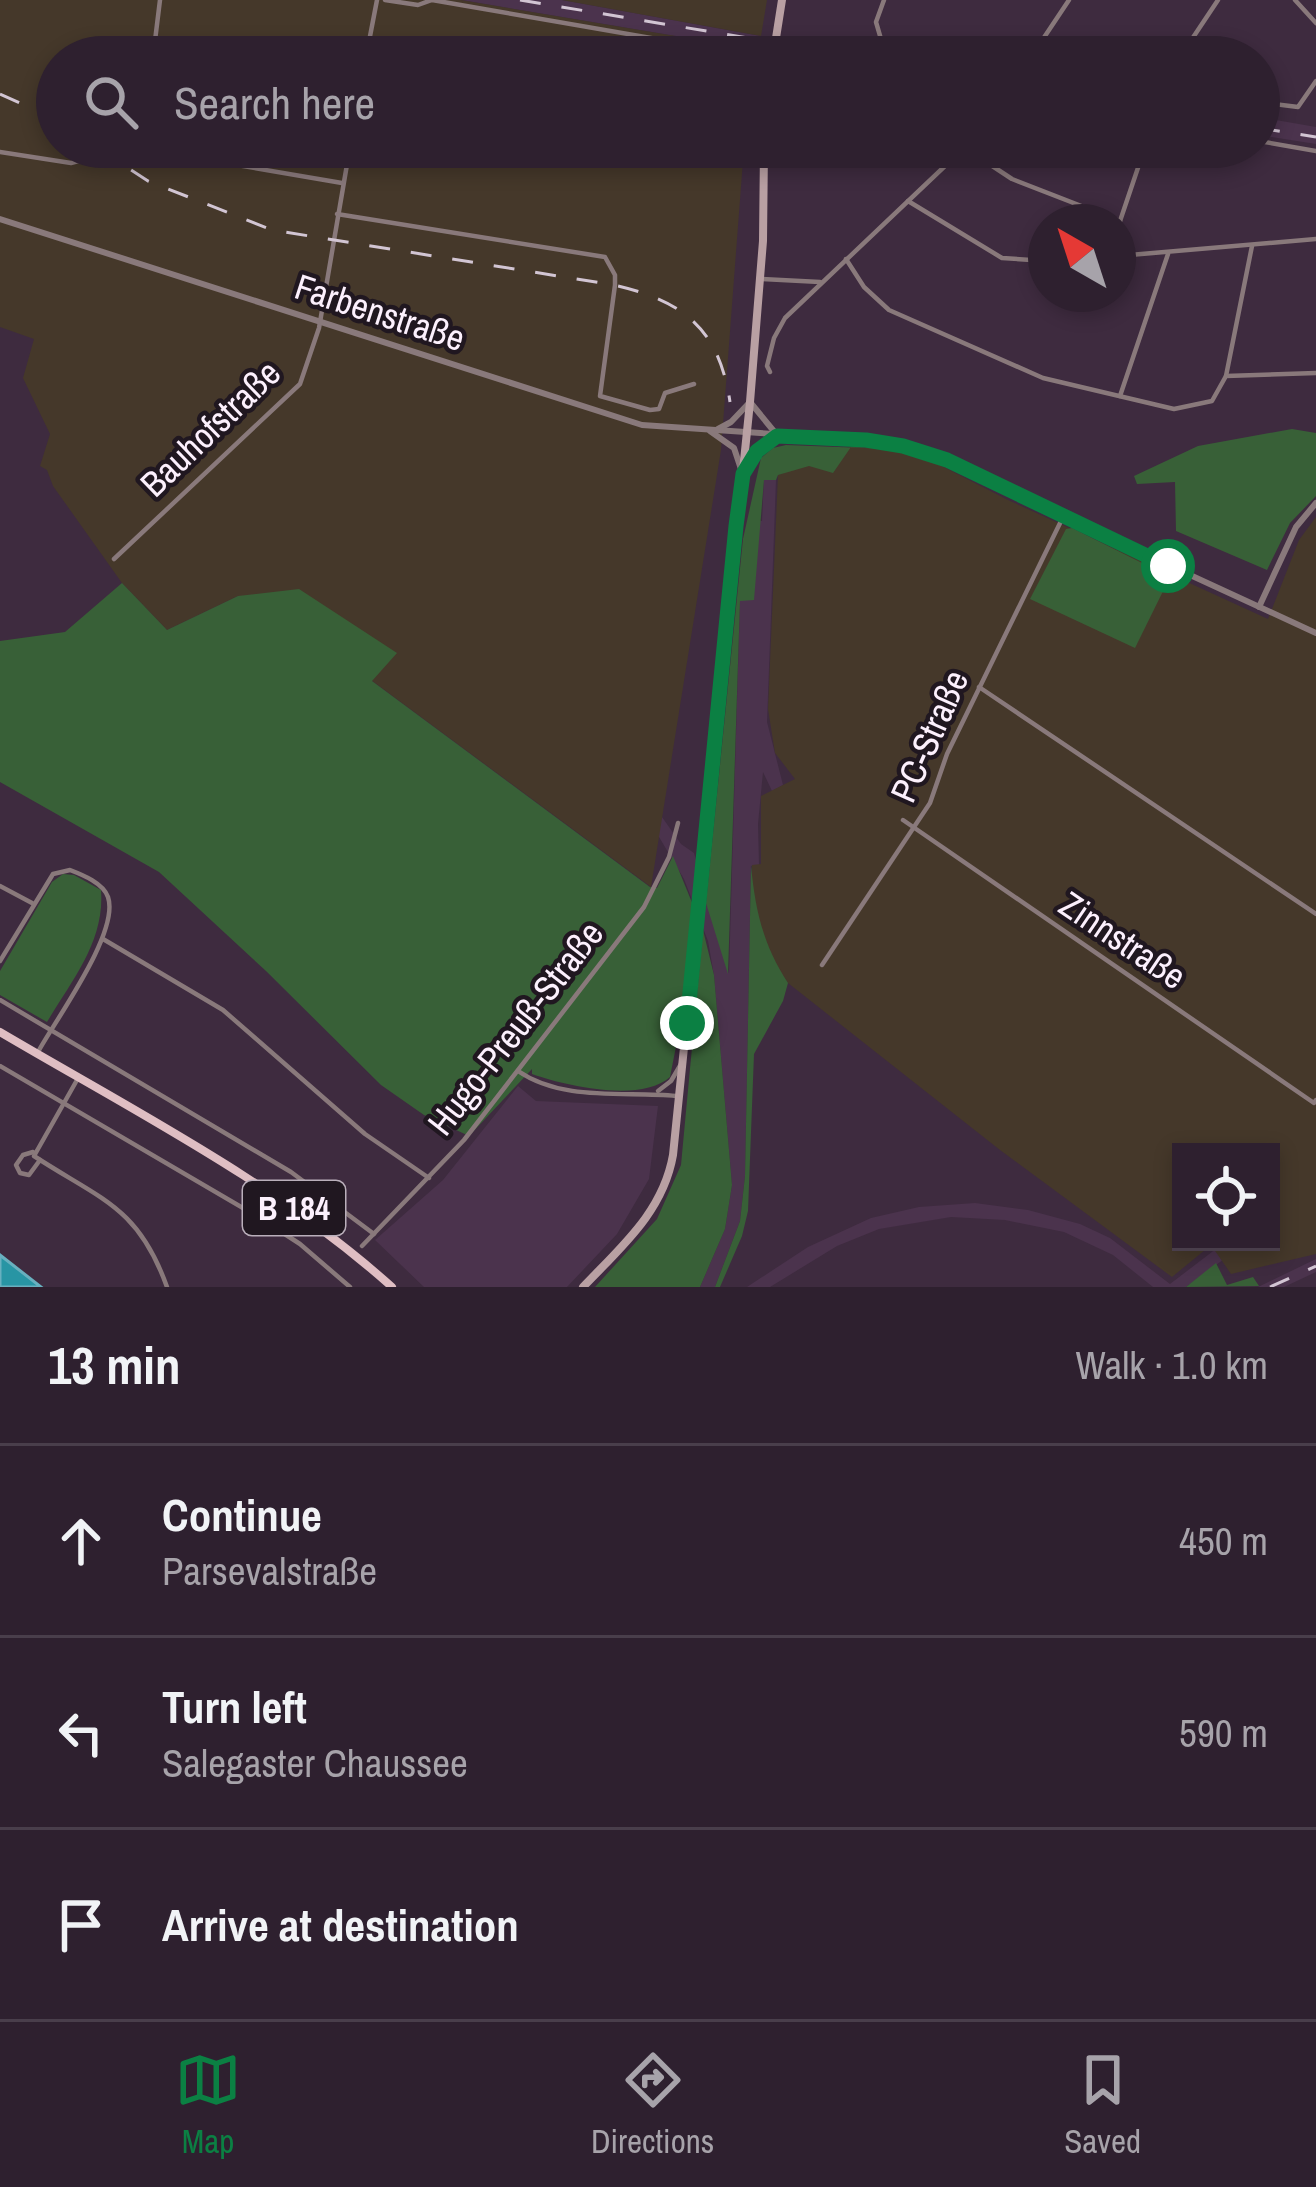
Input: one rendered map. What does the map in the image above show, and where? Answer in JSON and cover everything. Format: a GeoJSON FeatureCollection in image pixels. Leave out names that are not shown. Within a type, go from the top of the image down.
{"type":"FeatureCollection","features":[{"type":"Feature","properties":{"kind":"main road"},"geometry":{"type":"LineString","coordinates":[[776,36],[782,0]]}},
{"type":"Feature","properties":{"kind":"main road"},"geometry":{"type":"LineString","coordinates":[[584,1287],[640,1227],[657,1202],[672,1165],[750,402],[763,168]]}},
{"type":"Feature","properties":{"kind":"main road","name":"B 184"},"geometry":{"type":"LineString","coordinates":[[0,1032],[194,1145],[311,1221],[392,1287]]}},
{"type":"Feature","properties":{"kind":"street"},"geometry":{"type":"LineString","coordinates":[[156,36],[160,0]]}},
{"type":"Feature","properties":{"kind":"street"},"geometry":{"type":"LineString","coordinates":[[372,36],[381,0],[418,5],[432,0],[640,36]]}},
{"type":"Feature","properties":{"kind":"street"},"geometry":{"type":"LineString","coordinates":[[879,36],[876,15],[884,0]]}},
{"type":"Feature","properties":{"kind":"street"},"geometry":{"type":"LineString","coordinates":[[1045,36],[1069,0]]}},
{"type":"Feature","properties":{"kind":"street"},"geometry":{"type":"LineString","coordinates":[[1194,36],[1218,0]]}},
{"type":"Feature","properties":{"kind":"street"},"geometry":{"type":"LineString","coordinates":[[1295,0],[1316,23]]}},
{"type":"Feature","properties":{"kind":"street"},"geometry":{"type":"LineString","coordinates":[[1280,105],[1298,107],[1316,81]]}},
{"type":"Feature","properties":{"kind":"street"},"geometry":{"type":"LineString","coordinates":[[1280,145],[1316,151]]}},
{"type":"Feature","properties":{"kind":"street"},"geometry":{"type":"LineString","coordinates":[[0,152],[36,158]]}},
{"type":"Feature","properties":{"kind":"street"},"geometry":{"type":"LineString","coordinates":[[255,168],[343,183]]}},
{"type":"Feature","properties":{"kind":"street","name":"Bauhofstraße"},"geometry":{"type":"LineString","coordinates":[[114,559],[298,387],[320,321],[346,168]]}},
{"type":"Feature","properties":{"kind":"street"},"geometry":{"type":"LineString","coordinates":[[770,373],[766,366],[779,328],[820,282],[943,168]]}},
{"type":"Feature","properties":{"kind":"street"},"geometry":{"type":"LineString","coordinates":[[996,168],[1071,204]]}},
{"type":"Feature","properties":{"kind":"street"},"geometry":{"type":"LineString","coordinates":[[1126,204],[1138,168]]}},
{"type":"Feature","properties":{"kind":"street"},"geometry":{"type":"LineString","coordinates":[[908,201],[1001,258],[1028,260]]}},
{"type":"Feature","properties":{"kind":"street"},"geometry":{"type":"LineString","coordinates":[[338,214],[605,257],[615,285],[600,396],[658,409],[664,393],[694,384]]}},
{"type":"Feature","properties":{"kind":"street","name":"Farbenstraße"},"geometry":{"type":"LineString","coordinates":[[0,219],[642,425],[876,441],[921,451],[1316,633]]}},
{"type":"Feature","properties":{"kind":"street"},"geometry":{"type":"LineString","coordinates":[[1136,255],[1316,239]]}},
{"type":"Feature","properties":{"kind":"street"},"geometry":{"type":"LineString","coordinates":[[845,259],[872,296],[897,314],[1043,378],[1174,409],[1211,401],[1226,376],[1252,245]]}},
{"type":"Feature","properties":{"kind":"street"},"geometry":{"type":"LineString","coordinates":[[1120,396],[1168,253]]}},
{"type":"Feature","properties":{"kind":"street"},"geometry":{"type":"LineString","coordinates":[[760,279],[820,282]]}},
{"type":"Feature","properties":{"kind":"street"},"geometry":{"type":"LineString","coordinates":[[1226,376],[1316,373]]}},
{"type":"Feature","properties":{"kind":"street"},"geometry":{"type":"LineString","coordinates":[[710,431],[728,424],[750,402],[777,436],[757,451],[743,474]]}},
{"type":"Feature","properties":{"kind":"street"},"geometry":{"type":"LineString","coordinates":[[710,431],[732,446],[743,474]]}},
{"type":"Feature","properties":{"kind":"street"},"geometry":{"type":"LineString","coordinates":[[1259,607],[1295,527],[1316,503]]}},
{"type":"Feature","properties":{"kind":"street","name":"PC-Straße"},"geometry":{"type":"LineString","coordinates":[[822,965],[916,829],[979,687],[1064,516]]}},
{"type":"Feature","properties":{"kind":"street"},"geometry":{"type":"LineString","coordinates":[[979,687],[1316,914]]}},
{"type":"Feature","properties":{"kind":"street","name":"Zinnstraße"},"geometry":{"type":"LineString","coordinates":[[904,820],[1315,1101]]}},
{"type":"Feature","properties":{"kind":"street","name":"Hugo-Preuß-Straße"},"geometry":{"type":"LineString","coordinates":[[362,1246],[429,1178],[644,907],[664,869],[678,823]]}},
{"type":"Feature","properties":{"kind":"street"},"geometry":{"type":"LineString","coordinates":[[0,961],[53,874],[70,870],[102,886],[110,900],[108,930],[37,1054]]}},
{"type":"Feature","properties":{"kind":"street"},"geometry":{"type":"LineString","coordinates":[[0,886],[33,904]]}},
{"type":"Feature","properties":{"kind":"street"},"geometry":{"type":"LineString","coordinates":[[103,939],[223,1010],[365,1134],[429,1178]]}},
{"type":"Feature","properties":{"kind":"street"},"geometry":{"type":"LineString","coordinates":[[0,1000],[292,1172],[374,1234]]}},
{"type":"Feature","properties":{"kind":"street"},"geometry":{"type":"LineString","coordinates":[[652,1094],[671,1081],[683,1062]]}},
{"type":"Feature","properties":{"kind":"street"},"geometry":{"type":"LineString","coordinates":[[0,1066],[260,1218],[300,1244],[350,1287]]}},
{"type":"Feature","properties":{"kind":"street"},"geometry":{"type":"LineString","coordinates":[[518,1071],[568,1090],[680,1096]]}},
{"type":"Feature","properties":{"kind":"street"},"geometry":{"type":"LineString","coordinates":[[40,1160],[29,1175],[16,1169],[20,1158],[33,1152],[78,1078]]}},
{"type":"Feature","properties":{"kind":"street"},"geometry":{"type":"LineString","coordinates":[[33,1152],[121,1210],[154,1252],[167,1287]]}},
{"type":"Feature","properties":{"kind":"shaded area"},"geometry":{"type":"Polygon","coordinates":[[[0,0],[461,0],[676,36],[36,36],[36,168],[742,168],[721,450],[651,887],[371,680],[396,653],[238,596],[167,630],[122,583],[40,466],[50,434],[23,378],[34,339],[0,327],[0,0]]]}},
{"type":"Feature","properties":{"kind":"shaded area"},"geometry":{"type":"Polygon","coordinates":[[[461,0],[562,0],[761,36],[676,36],[461,0]]]}},
{"type":"Feature","properties":{"kind":"shaded area"},"geometry":{"type":"Polygon","coordinates":[[[562,0],[767,0],[761,36],[562,0]]]}},
{"type":"Feature","properties":{"kind":"shaded area"},"geometry":{"type":"Polygon","coordinates":[[[1280,121],[1316,127],[1316,144],[1280,138],[1280,121]]]}},
{"type":"Feature","properties":{"kind":"shaded area"},"geometry":{"type":"Polygon","coordinates":[[[851,447],[890,449],[934,462],[1268,619],[1299,540],[1316,517],[1316,1254],[1231,1274],[1215,1251],[1280,1251],[1280,1143],[1172,1143],[1172,1251],[1204,1251],[1172,1277],[1000,1150],[788,983],[769,955],[752,897],[752,865],[761,864],[761,796],[795,779],[775,753],[768,709],[778,475],[851,447]]]}},
{"type":"Feature","properties":{"kind":"shaded area"},"geometry":{"type":"Polygon","coordinates":[[[764,479],[776,480],[767,722],[783,785],[772,791],[763,772],[759,865],[751,866],[745,1176],[740,1221],[715,1287],[700,1287],[725,1229],[732,1185],[714,975],[708,941],[684,879],[643,810],[650,800],[681,844],[694,853],[729,973],[740,600],[757,521],[762,521],[764,479]]]}},
{"type":"Feature","properties":{"kind":"shaded area"},"geometry":{"type":"Polygon","coordinates":[[[518,1086],[536,1101],[658,1106],[649,1179],[617,1234],[567,1287],[424,1287],[375,1240],[443,1180],[518,1086]]]}},
{"type":"Feature","properties":{"kind":"shaded area"},"geometry":{"type":"Polygon","coordinates":[[[975,1203],[1080,1224],[1110,1238],[1170,1284],[1213,1251],[1235,1251],[1186,1287],[1153,1287],[1113,1255],[1064,1232],[1005,1220],[951,1217],[879,1229],[837,1246],[770,1287],[747,1287],[808,1247],[871,1218],[919,1207],[975,1203]]]}},
{"type":"Feature","properties":{"kind":"shaded area"},"geometry":{"type":"Polygon","coordinates":[[[1316,1259],[1316,1272],[1284,1287],[1258,1287],[1316,1259]]]}},
{"type":"Feature","properties":{"kind":"green space"},"geometry":{"type":"Polygon","coordinates":[[[1292,429],[1316,433],[1316,496],[1290,523],[1267,570],[1176,531],[1175,482],[1137,484],[1134,476],[1198,446],[1292,429]]]}},
{"type":"Feature","properties":{"kind":"green space"},"geometry":{"type":"Polygon","coordinates":[[[786,445],[851,447],[833,473],[809,466],[764,480],[754,600],[740,601],[728,974],[706,903],[743,539],[761,458],[786,445]]]}},
{"type":"Feature","properties":{"kind":"green space"},"geometry":{"type":"Polygon","coordinates":[[[1066,529],[1170,577],[1135,648],[1030,599],[1066,529]]]}},
{"type":"Feature","properties":{"kind":"green space"},"geometry":{"type":"Polygon","coordinates":[[[122,583],[167,630],[238,596],[299,589],[397,653],[372,681],[650,887],[657,888],[673,856],[693,905],[684,1006],[670,1077],[641,1089],[603,1090],[547,1079],[532,1074],[532,1069],[469,1136],[424,1115],[381,1085],[159,872],[0,782],[0,641],[65,632],[122,583]]]}},
{"type":"Feature","properties":{"kind":"green space"},"geometry":{"type":"Polygon","coordinates":[[[751,865],[762,926],[788,983],[754,1054],[748,1211],[720,1287],[715,1287],[740,1221],[745,1176],[751,865]]]}},
{"type":"Feature","properties":{"kind":"green space"},"geometry":{"type":"Polygon","coordinates":[[[63,874],[101,890],[101,909],[85,959],[47,1022],[0,995],[0,971],[52,882],[63,874]]]}},
{"type":"Feature","properties":{"kind":"green space"},"geometry":{"type":"Polygon","coordinates":[[[703,930],[714,975],[732,1185],[725,1229],[700,1287],[595,1287],[657,1219],[681,1165],[703,930]]]}},
{"type":"Feature","properties":{"kind":"green space"},"geometry":{"type":"Polygon","coordinates":[[[1216,1263],[1227,1285],[1253,1277],[1259,1286],[1186,1287],[1216,1263]]]}},
{"type":"Feature","properties":{"kind":"water"},"geometry":{"type":"Polygon","coordinates":[[[0,1255],[41,1287],[0,1287],[0,1255]]]}},
{"type":"Feature","properties":{"kind":"railway"},"geometry":{"type":"LineString","coordinates":[[520,0],[736,36]]}},
{"type":"Feature","properties":{"kind":"railway"},"geometry":{"type":"LineString","coordinates":[[0,94],[36,110]]}},
{"type":"Feature","properties":{"kind":"railway"},"geometry":{"type":"LineString","coordinates":[[1280,131],[1316,137]]}},
{"type":"Feature","properties":{"kind":"railway"},"geometry":{"type":"LineString","coordinates":[[128,168],[148,181],[272,230],[614,285],[660,300],[679,310],[707,337],[725,377],[730,402]]}},
{"type":"Feature","properties":{"kind":"railway"},"geometry":{"type":"LineString","coordinates":[[1270,1287],[1316,1266]]}},
{"type":"Feature","properties":{"kind":"route"},"geometry":{"type":"LineString","coordinates":[[687,1023],[736,526],[743,474],[760,448],[777,436],[876,441],[921,451],[1168,566]]}}]}
